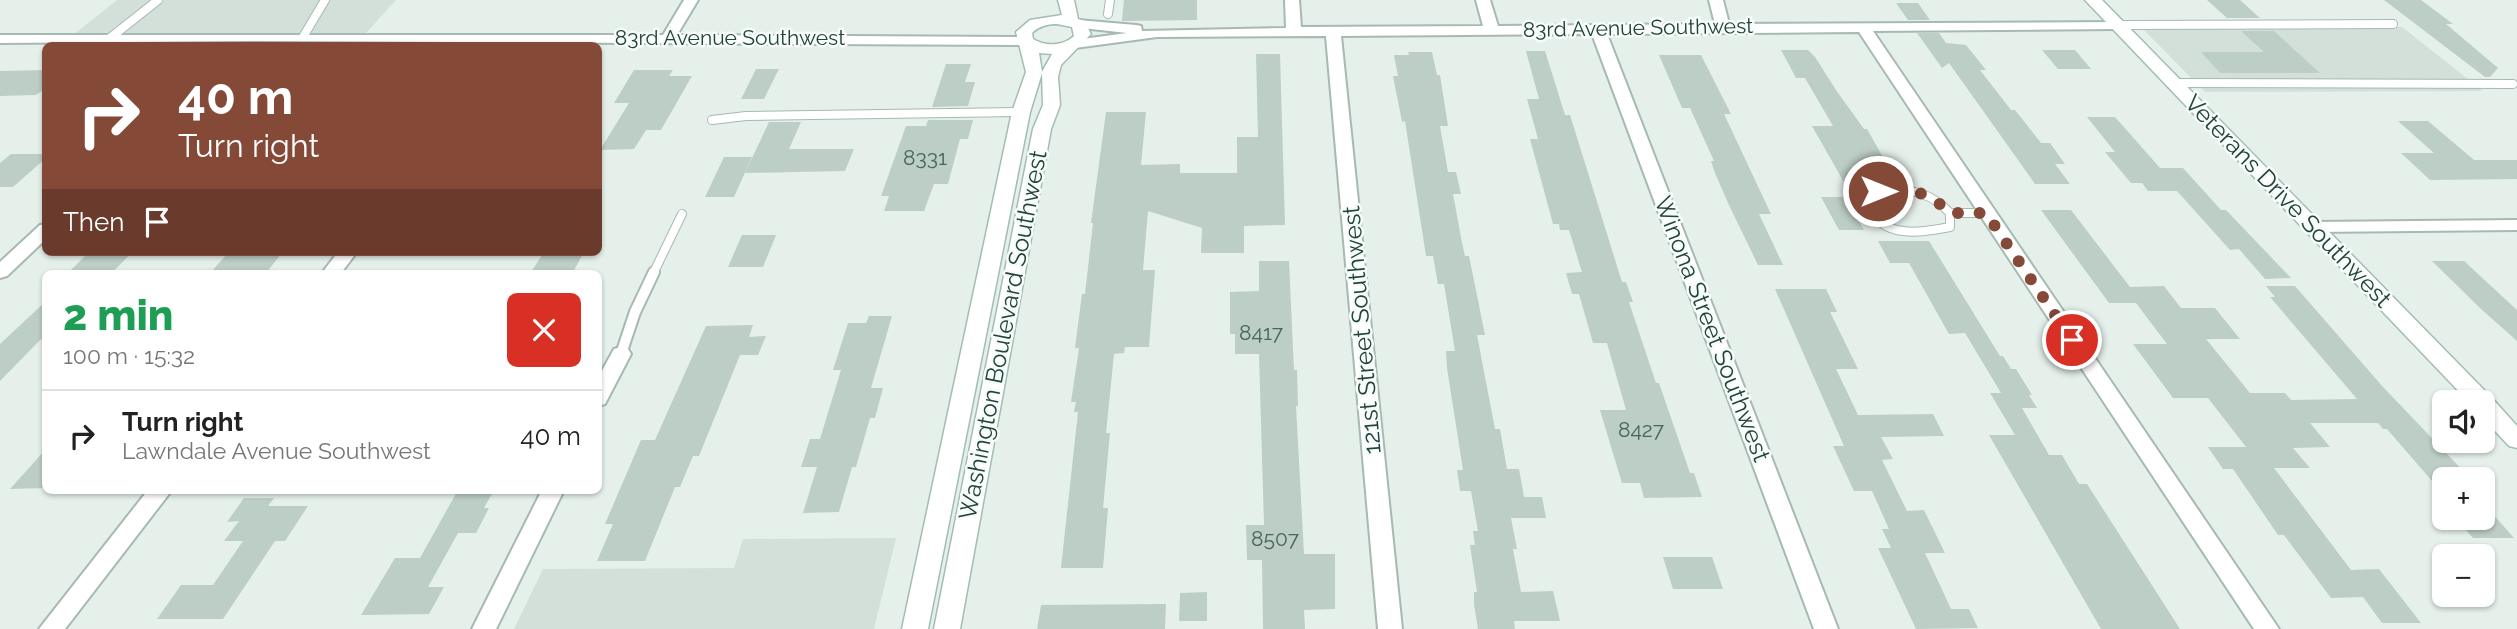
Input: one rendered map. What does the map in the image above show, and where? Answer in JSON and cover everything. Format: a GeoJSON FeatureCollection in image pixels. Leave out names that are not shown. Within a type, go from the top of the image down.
{"type":"FeatureCollection","features":[{"type":"Feature","properties":{"kind":"main road"},"geometry":{"type":"LineString","coordinates":[[1066,0],[1075,23]]}},
{"type":"Feature","properties":{"kind":"main road","name":"Veterans Drive Southwest"},"geometry":{"type":"LineString","coordinates":[[2094,0],[2470,390]]}},
{"type":"Feature","properties":{"kind":"main road"},"geometry":{"type":"LineString","coordinates":[[1029,34],[1049,3]]}},
{"type":"Feature","properties":{"kind":"main road"},"geometry":{"type":"LineString","coordinates":[[1029,34],[1052,19],[1075,23]]}},
{"type":"Feature","properties":{"kind":"main road","name":"Washington Boulevard Southwest"},"geometry":{"type":"LineString","coordinates":[[947,629],[1042,129],[1052,103],[1049,81],[1055,62],[1083,34],[1075,23]]}},
{"type":"Feature","properties":{"kind":"main road"},"geometry":{"type":"LineString","coordinates":[[1029,34],[1050,49],[1070,45]]}},
{"type":"Feature","properties":{"kind":"main road","name":"Washington Boulevard Southwest"},"geometry":{"type":"LineString","coordinates":[[915,629],[1021,112],[1034,72],[1029,34]]}},
{"type":"Feature","properties":{"kind":"main road","name":"Veterans Drive Southwest"},"geometry":{"type":"LineString","coordinates":[[2495,417],[2517,440]]}},
{"type":"Feature","properties":{"kind":"street"},"geometry":{"type":"LineString","coordinates":[[668,38],[691,0]]}},
{"type":"Feature","properties":{"kind":"street"},"geometry":{"type":"LineString","coordinates":[[1292,0],[1294,32]]}},
{"type":"Feature","properties":{"kind":"street"},"geometry":{"type":"LineString","coordinates":[[1483,0],[1492,30]]}},
{"type":"Feature","properties":{"kind":"street"},"geometry":{"type":"LineString","coordinates":[[1716,0],[1723,27]]}},
{"type":"Feature","properties":{"kind":"street","name":"83rd Avenue Southwest"},"geometry":{"type":"LineString","coordinates":[[1075,23],[1157,33],[2118,25]]}},
{"type":"Feature","properties":{"kind":"street"},"geometry":{"type":"LineString","coordinates":[[1863,27],[2267,629]]}},
{"type":"Feature","properties":{"kind":"street","name":"Winona Street Southwest"},"geometry":{"type":"LineString","coordinates":[[1597,28],[1826,629]]}},
{"type":"Feature","properties":{"kind":"street","name":"121st Street Southwest"},"geometry":{"type":"LineString","coordinates":[[1333,32],[1390,629]]}},
{"type":"Feature","properties":{"kind":"street","name":"83rd Avenue Southwest"},"geometry":{"type":"LineString","coordinates":[[1070,45],[1157,33]]}},
{"type":"Feature","properties":{"kind":"street","name":"83rd Avenue Southwest"},"geometry":{"type":"LineString","coordinates":[[0,38],[244,41],[303,37],[513,42],[668,38],[956,39],[967,42],[1029,34]]}},
{"type":"Feature","properties":{"kind":"street"},"geometry":{"type":"LineString","coordinates":[[2314,227],[2517,225]]}},
{"type":"Feature","properties":{"kind":"street"},"geometry":{"type":"LineString","coordinates":[[0,272],[42,233]]}},
{"type":"Feature","properties":{"kind":"street"},"geometry":{"type":"LineString","coordinates":[[333,270],[345,256]]}},
{"type":"Feature","properties":{"kind":"street"},"geometry":{"type":"LineString","coordinates":[[602,391],[621,354]]}},
{"type":"Feature","properties":{"kind":"street"},"geometry":{"type":"LineString","coordinates":[[51,629],[158,494]]}},
{"type":"Feature","properties":{"kind":"street"},"geometry":{"type":"LineString","coordinates":[[484,629],[551,494]]}},
{"type":"Feature","properties":{"kind":"lane"},"geometry":{"type":"LineString","coordinates":[[110,38],[158,0]]}},
{"type":"Feature","properties":{"kind":"lane"},"geometry":{"type":"LineString","coordinates":[[303,37],[325,0]]}},
{"type":"Feature","properties":{"kind":"lane"},"geometry":{"type":"LineString","coordinates":[[1108,14],[1110,0]]}},
{"type":"Feature","properties":{"kind":"lane"},"geometry":{"type":"LineString","coordinates":[[2118,25],[2393,24]]}},
{"type":"Feature","properties":{"kind":"lane"},"geometry":{"type":"LineString","coordinates":[[2174,83],[2513,84]]}},
{"type":"Feature","properties":{"kind":"lane"},"geometry":{"type":"LineString","coordinates":[[712,120],[746,116],[1021,112]]}},
{"type":"Feature","properties":{"kind":"lane"},"geometry":{"type":"LineString","coordinates":[[1950,213],[1950,227],[1927,232],[1893,231],[1878,225],[1866,207],[1864,196],[1878,191],[1908,190],[1933,197],[1950,213],[1986,213]]}},
{"type":"Feature","properties":{"kind":"lane"},"geometry":{"type":"LineString","coordinates":[[621,354],[635,312],[682,214]]}},
{"type":"Feature","properties":{"kind":"shaded area"},"geometry":{"type":"Polygon","coordinates":[[[117,0],[396,0],[366,33],[73,35],[117,0]]]}},
{"type":"Feature","properties":{"kind":"shaded area"},"geometry":{"type":"Polygon","coordinates":[[[2402,27],[2483,91],[2205,92],[2142,28],[2402,27]]]}},
{"type":"Feature","properties":{"kind":"shaded area"},"geometry":{"type":"Polygon","coordinates":[[[896,538],[874,629],[514,629],[543,569],[734,568],[743,539],[896,538]]]}},
{"type":"Feature","properties":{"kind":"building"},"geometry":{"type":"Polygon","coordinates":[[[1124,0],[1197,0],[1197,20],[1122,21],[1124,0]]]}},
{"type":"Feature","properties":{"kind":"building"},"geometry":{"type":"Polygon","coordinates":[[[2207,0],[2240,0],[2260,18],[2227,18],[2207,0]]]}},
{"type":"Feature","properties":{"kind":"building"},"geometry":{"type":"Polygon","coordinates":[[[2384,0],[2421,0],[2453,24],[2446,24],[2498,68],[2490,77],[2485,77],[2384,0]]]}},
{"type":"Feature","properties":{"kind":"building"},"geometry":{"type":"Polygon","coordinates":[[[1896,3],[1918,3],[1930,20],[1908,20],[1896,3]]]}},
{"type":"Feature","properties":{"kind":"building"},"geometry":{"type":"Polygon","coordinates":[[[2241,31],[2274,31],[2320,73],[2220,73],[2201,52],[2264,52],[2241,31]]]}},
{"type":"Feature","properties":{"kind":"building"},"geometry":{"type":"Polygon","coordinates":[[[1917,33],[1939,33],[1946,43],[1966,45],[1986,70],[1980,70],[2011,110],[2015,110],[2041,143],[2050,143],[2065,164],[2055,164],[2070,184],[2035,184],[1949,63],[1942,68],[1917,33]]]}},
{"type":"Feature","properties":{"kind":"building"},"geometry":{"type":"Polygon","coordinates":[[[1781,50],[1808,50],[1815,57],[1864,129],[1867,129],[1898,184],[1845,184],[1812,126],[1833,126],[1805,78],[1796,78],[1781,50]]]}},
{"type":"Feature","properties":{"kind":"building"},"geometry":{"type":"Polygon","coordinates":[[[2042,50],[2075,50],[2091,69],[2058,69],[2042,50]]]}},
{"type":"Feature","properties":{"kind":"building"},"geometry":{"type":"Polygon","coordinates":[[[1526,51],[1545,51],[1565,115],[1570,115],[1622,282],[1626,282],[1633,302],[1629,302],[1656,383],[1659,383],[1690,473],[1694,473],[1702,497],[1644,498],[1640,483],[1622,483],[1600,410],[1626,410],[1607,343],[1593,343],[1579,294],[1572,294],[1566,273],[1582,272],[1569,230],[1560,230],[1559,224],[1553,224],[1530,139],[1538,139],[1527,99],[1539,99],[1526,51]]]}},
{"type":"Feature","properties":{"kind":"building"},"geometry":{"type":"Polygon","coordinates":[[[1408,52],[1432,52],[1437,75],[1440,75],[1448,126],[1440,126],[1448,172],[1456,172],[1461,194],[1453,194],[1485,335],[1477,335],[1495,429],[1500,429],[1507,469],[1519,469],[1524,497],[1542,497],[1546,518],[1511,518],[1517,549],[1513,549],[1521,592],[1553,591],[1560,621],[1514,621],[1515,629],[1478,629],[1474,604],[1474,592],[1477,592],[1470,545],[1475,545],[1473,531],[1478,531],[1471,491],[1460,491],[1457,470],[1463,470],[1447,368],[1446,351],[1455,351],[1444,284],[1438,284],[1433,256],[1426,256],[1405,121],[1402,122],[1393,76],[1398,76],[1394,55],[1409,55],[1408,52]]]}},
{"type":"Feature","properties":{"kind":"building"},"geometry":{"type":"Polygon","coordinates":[[[1256,54],[1280,54],[1285,225],[1244,226],[1244,253],[1201,253],[1202,228],[1148,211],[1143,270],[1155,270],[1149,347],[1125,347],[1124,353],[1114,354],[1106,433],[1110,433],[1103,508],[1108,508],[1103,568],[1061,568],[1078,412],[1074,412],[1076,402],[1071,402],[1079,348],[1075,348],[1082,294],[1085,294],[1091,223],[1106,112],[1146,112],[1141,165],[1180,164],[1180,173],[1237,173],[1237,137],[1258,137],[1256,54]]]}},
{"type":"Feature","properties":{"kind":"building"},"geometry":{"type":"Polygon","coordinates":[[[1659,55],[1701,55],[1731,114],[1724,114],[1771,214],[1759,214],[1783,265],[1758,265],[1715,173],[1711,161],[1714,161],[1690,108],[1682,108],[1659,55]]]}},
{"type":"Feature","properties":{"kind":"building"},"geometry":{"type":"Polygon","coordinates":[[[946,64],[971,64],[965,82],[975,82],[968,106],[932,107],[946,64]]]}},
{"type":"Feature","properties":{"kind":"building"},"geometry":{"type":"Polygon","coordinates":[[[756,69],[779,69],[764,99],[741,99],[756,69]]]}},
{"type":"Feature","properties":{"kind":"building"},"geometry":{"type":"Polygon","coordinates":[[[42,70],[42,91],[36,95],[0,96],[0,71],[42,70]]]}},
{"type":"Feature","properties":{"kind":"building"},"geometry":{"type":"Polygon","coordinates":[[[634,70],[673,70],[669,76],[692,76],[661,130],[646,130],[634,149],[602,150],[629,103],[614,103],[634,70]]]}},
{"type":"Feature","properties":{"kind":"building"},"geometry":{"type":"Polygon","coordinates":[[[2087,117],[2115,117],[2160,168],[2183,168],[2221,210],[2226,210],[2291,278],[2265,279],[2239,249],[2230,250],[2177,191],[2148,191],[2142,183],[2131,183],[2105,152],[2115,152],[2087,117]]]}},
{"type":"Feature","properties":{"kind":"building"},"geometry":{"type":"Polygon","coordinates":[[[928,120],[973,120],[968,139],[960,139],[948,184],[934,184],[924,211],[884,211],[889,196],[881,196],[906,126],[926,126],[928,120]]]}},
{"type":"Feature","properties":{"kind":"building"},"geometry":{"type":"Polygon","coordinates":[[[2398,121],[2428,121],[2474,160],[2517,160],[2517,179],[2430,180],[2401,153],[2434,153],[2398,121]]]}},
{"type":"Feature","properties":{"kind":"building"},"geometry":{"type":"Polygon","coordinates":[[[769,122],[801,122],[789,149],[854,149],[845,171],[745,173],[769,122]]]}},
{"type":"Feature","properties":{"kind":"building"},"geometry":{"type":"Polygon","coordinates":[[[11,154],[42,154],[42,162],[13,187],[0,187],[0,163],[11,154]]]}},
{"type":"Feature","properties":{"kind":"building"},"geometry":{"type":"Polygon","coordinates":[[[724,157],[752,157],[734,197],[705,197],[724,157]]]}},
{"type":"Feature","properties":{"kind":"building"},"geometry":{"type":"Polygon","coordinates":[[[1821,197],[1845,197],[1864,230],[1839,230],[1821,197]]]}},
{"type":"Feature","properties":{"kind":"building"},"geometry":{"type":"Polygon","coordinates":[[[2041,210],[2071,210],[2130,287],[2164,286],[2181,308],[2215,308],[2240,339],[2206,339],[2250,393],[2285,393],[2291,400],[2357,399],[2270,297],[2275,297],[2266,286],[2295,286],[2383,387],[2432,438],[2432,453],[2446,453],[2459,467],[2432,467],[2432,481],[2387,429],[2383,429],[2378,423],[2310,423],[2330,447],[2293,448],[2310,468],[2274,468],[2351,570],[2379,569],[2421,623],[2382,623],[2363,597],[2331,598],[2284,535],[2278,535],[2233,469],[2223,469],[2208,447],[2246,447],[2208,398],[2173,398],[2133,344],[2167,344],[2136,303],[2109,303],[2041,210]]]}},
{"type":"Feature","properties":{"kind":"building"},"geometry":{"type":"Polygon","coordinates":[[[742,235],[776,235],[763,267],[728,267],[742,235]]]}},
{"type":"Feature","properties":{"kind":"building"},"geometry":{"type":"Polygon","coordinates":[[[1878,241],[1929,241],[2000,356],[2003,356],[2011,369],[2016,369],[2032,395],[2029,395],[2037,408],[2022,408],[2049,455],[2062,455],[2079,484],[2087,484],[2180,629],[2101,629],[1989,435],[2015,435],[1990,393],[2001,393],[1965,333],[1949,334],[1909,263],[1890,263],[1878,241]]]}},
{"type":"Feature","properties":{"kind":"building"},"geometry":{"type":"Polygon","coordinates":[[[85,256],[128,256],[115,270],[71,270],[85,256]]]}},
{"type":"Feature","properties":{"kind":"building"},"geometry":{"type":"Polygon","coordinates":[[[225,256],[280,256],[268,270],[213,270],[225,256]]]}},
{"type":"Feature","properties":{"kind":"building"},"geometry":{"type":"Polygon","coordinates":[[[541,256],[582,256],[574,270],[532,270],[541,256]]]}},
{"type":"Feature","properties":{"kind":"building"},"geometry":{"type":"Polygon","coordinates":[[[1259,261],[1289,261],[1294,370],[1297,370],[1296,406],[1304,554],[1335,554],[1335,609],[1304,610],[1305,629],[1263,629],[1262,560],[1247,560],[1246,525],[1264,525],[1259,354],[1235,354],[1235,334],[1230,334],[1230,292],[1259,291],[1259,261]]]}},
{"type":"Feature","properties":{"kind":"building"},"geometry":{"type":"Polygon","coordinates":[[[2432,261],[2464,261],[2517,310],[2517,341],[2481,309],[2432,261]]]}},
{"type":"Feature","properties":{"kind":"building"},"geometry":{"type":"Polygon","coordinates":[[[1775,289],[1826,289],[1837,312],[1830,312],[1858,369],[1836,369],[1858,415],[1933,414],[1944,436],[1881,437],[1893,459],[1882,460],[1907,511],[1924,510],[1945,553],[1925,553],[1951,609],[1969,609],[1978,628],[1916,629],[1878,548],[1891,548],[1882,529],[1889,529],[1872,491],[1854,491],[1833,446],[1844,446],[1775,289]]]}},
{"type":"Feature","properties":{"kind":"building"},"geometry":{"type":"Polygon","coordinates":[[[42,305],[42,338],[0,381],[0,344],[42,305]]]}},
{"type":"Feature","properties":{"kind":"building"},"geometry":{"type":"Polygon","coordinates":[[[869,316],[892,316],[871,388],[883,388],[875,418],[870,418],[839,512],[803,513],[817,467],[801,467],[810,439],[820,439],[841,370],[833,370],[848,323],[866,323],[869,316]]]}},
{"type":"Feature","properties":{"kind":"building"},"geometry":{"type":"Polygon","coordinates":[[[753,325],[749,337],[766,336],[758,355],[740,355],[699,456],[693,456],[680,487],[675,487],[645,561],[597,561],[613,524],[605,524],[641,440],[655,440],[706,326],[753,325]]]}},
{"type":"Feature","properties":{"kind":"building"},"geometry":{"type":"Polygon","coordinates":[[[42,453],[42,488],[10,489],[42,453]]]}},
{"type":"Feature","properties":{"kind":"building"},"geometry":{"type":"Polygon","coordinates":[[[456,494],[492,494],[484,508],[489,508],[476,533],[458,533],[428,587],[444,587],[429,614],[361,615],[395,558],[420,558],[456,494]]]}},
{"type":"Feature","properties":{"kind":"building"},"geometry":{"type":"Polygon","coordinates":[[[244,498],[274,498],[268,506],[308,506],[285,541],[275,541],[223,619],[157,619],[181,585],[213,585],[243,541],[224,541],[239,521],[227,522],[244,498]]]}},
{"type":"Feature","properties":{"kind":"building"},"geometry":{"type":"Polygon","coordinates":[[[2495,517],[2514,538],[2473,538],[2466,530],[2495,530],[2495,517]]]}},
{"type":"Feature","properties":{"kind":"building"},"geometry":{"type":"Polygon","coordinates":[[[1663,557],[1712,557],[1723,589],[1673,589],[1663,557]]]}},
{"type":"Feature","properties":{"kind":"building"},"geometry":{"type":"Polygon","coordinates":[[[1207,592],[1207,621],[1179,621],[1180,593],[1207,592]]]}},
{"type":"Feature","properties":{"kind":"building"},"geometry":{"type":"Polygon","coordinates":[[[1166,604],[1165,629],[1037,629],[1041,605],[1166,604]]]}},
{"type":"Feature","properties":{"kind":"route"},"geometry":{"type":"LineString","coordinates":[[1878,191],[1908,190],[1933,197],[1950,213],[1986,213],[2072,340]]}}]}
